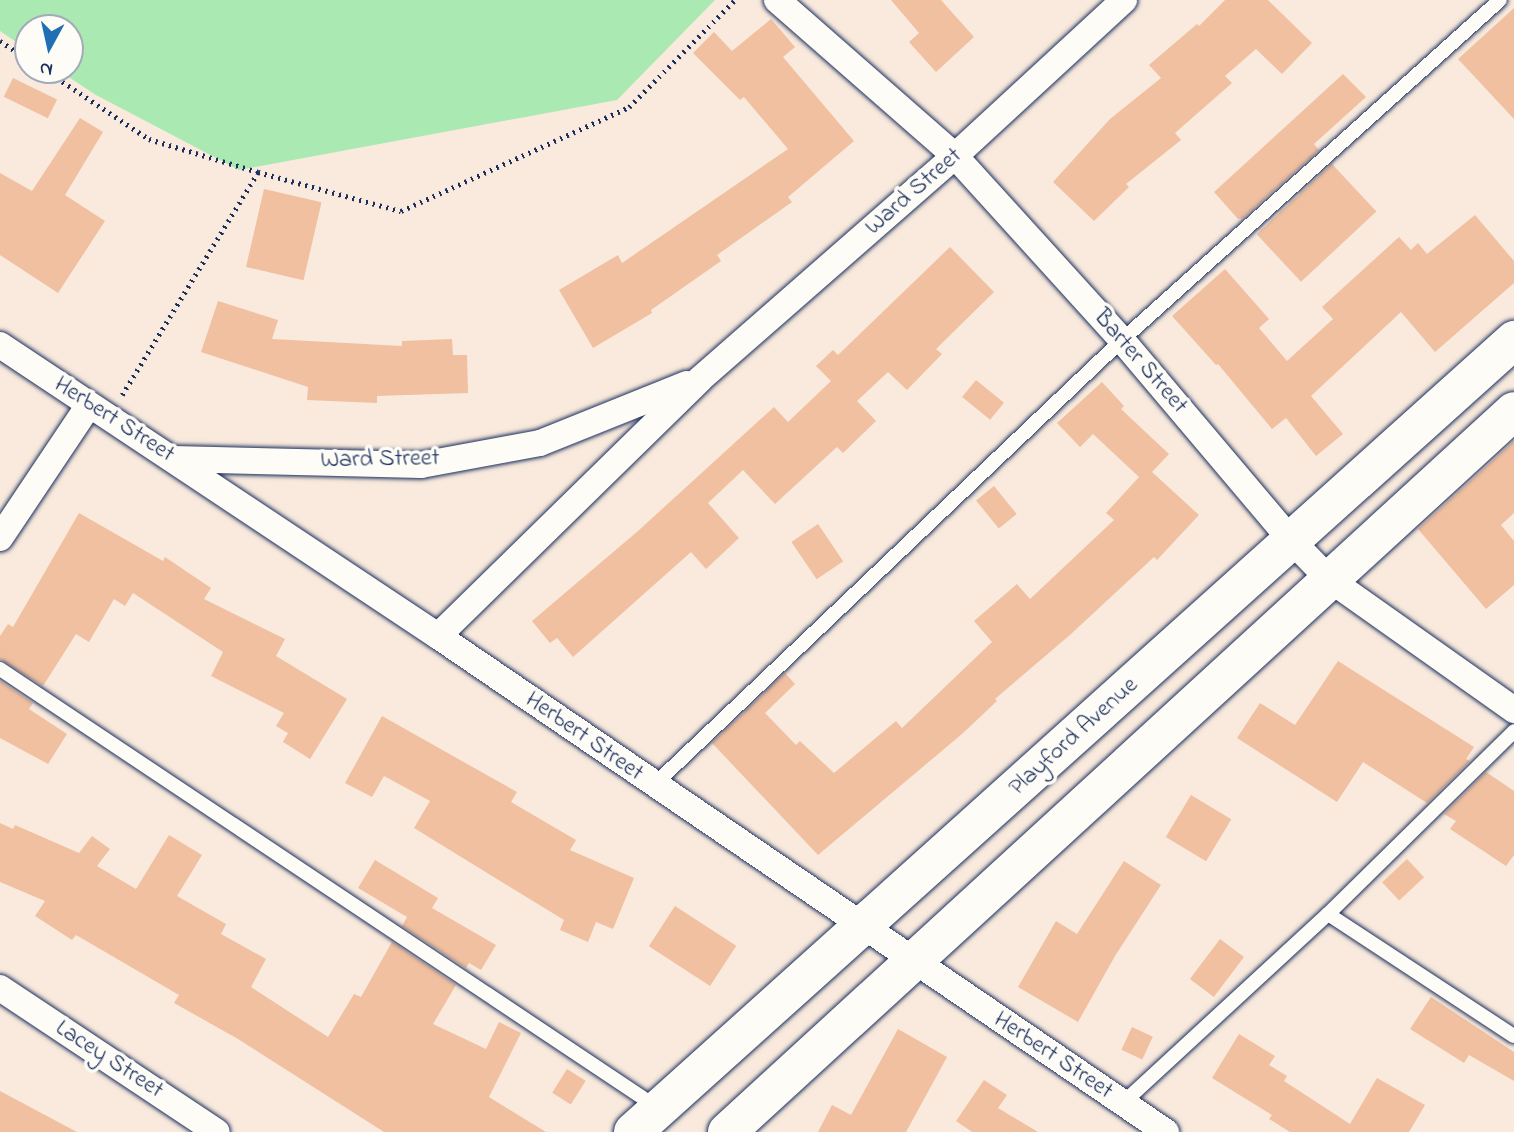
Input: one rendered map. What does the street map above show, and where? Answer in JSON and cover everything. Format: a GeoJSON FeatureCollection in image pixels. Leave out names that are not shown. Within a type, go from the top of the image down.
{"type":"FeatureCollection","features":[{"type":"Feature","properties":{"kind":"highway","name":"Playford Avenue"},"geometry":{"type":"LineString","coordinates":[[646,1120],[1514,340]]}},
{"type":"Feature","properties":{"kind":"highway"},"geometry":{"type":"LineString","coordinates":[[727,1132],[1514,411]]}},
{"type":"Feature","properties":{"kind":"street","name":"Barter Street"},"geometry":{"type":"LineString","coordinates":[[777,0],[956,156],[1122,340],[1292,541],[1329,579],[1514,710]]}},
{"type":"Feature","properties":{"kind":"street","name":"Ward Street"},"geometry":{"type":"LineString","coordinates":[[439,636],[699,380],[956,156],[1124,0]]}},
{"type":"Feature","properties":{"kind":"street","name":"Herbert Street"},"geometry":{"type":"LineString","coordinates":[[0,345],[439,636],[1166,1132]]}},
{"type":"Feature","properties":{"kind":"street","name":"Ward Street"},"geometry":{"type":"LineString","coordinates":[[173,459],[421,465],[540,443],[699,380]]}},
{"type":"Feature","properties":{"kind":"street"},"geometry":{"type":"LineString","coordinates":[[0,538],[99,411]]}},
{"type":"Feature","properties":{"kind":"street","name":"Lacey Street"},"geometry":{"type":"LineString","coordinates":[[0,988],[217,1132]]}},
{"type":"Feature","properties":{"kind":"lane"},"geometry":{"type":"LineString","coordinates":[[654,785],[1122,340],[1500,0]]}},
{"type":"Feature","properties":{"kind":"lane"},"geometry":{"type":"LineString","coordinates":[[0,669],[646,1120]]}},
{"type":"Feature","properties":{"kind":"lane"},"geometry":{"type":"LineString","coordinates":[[1123,1103],[1328,914],[1514,731]]}},
{"type":"Feature","properties":{"kind":"lane"},"geometry":{"type":"LineString","coordinates":[[1328,914],[1514,1036]]}},
{"type":"Feature","properties":{"kind":"path"},"geometry":{"type":"LineString","coordinates":[[66,84],[149,139],[401,211],[629,107],[735,0]]}},
{"type":"Feature","properties":{"kind":"path"},"geometry":{"type":"LineString","coordinates":[[99,411],[258,172]]}},
{"type":"Feature","properties":{"kind":"green space"},"geometry":{"type":"Polygon","coordinates":[[[0,0],[715,0],[617,100],[239,170],[79,84],[84,84],[84,14],[14,14],[14,40],[0,31],[0,0]]]}},
{"type":"Feature","properties":{"kind":"building"},"geometry":{"type":"Polygon","coordinates":[[[891,0],[941,0],[974,37],[936,72],[909,42],[919,33],[891,0]]]}},
{"type":"Feature","properties":{"kind":"building"},"geometry":{"type":"Polygon","coordinates":[[[1225,0],[1268,0],[1312,43],[1282,74],[1256,49],[1225,76],[1232,83],[1175,133],[1181,140],[1126,184],[1129,187],[1094,221],[1053,182],[1110,119],[1161,78],[1149,65],[1197,24],[1199,26],[1225,0]]]}},
{"type":"Feature","properties":{"kind":"building"},"geometry":{"type":"Polygon","coordinates":[[[1514,8],[1514,119],[1458,59],[1514,8]]]}},
{"type":"Feature","properties":{"kind":"building"},"geometry":{"type":"Polygon","coordinates":[[[771,19],[795,47],[783,57],[854,141],[788,197],[792,202],[717,255],[721,261],[651,310],[652,313],[593,348],[559,290],[618,255],[622,263],[788,149],[744,97],[740,100],[693,53],[714,32],[732,51],[771,19]]]}},
{"type":"Feature","properties":{"kind":"building"},"geometry":{"type":"Polygon","coordinates":[[[1343,74],[1366,97],[1314,144],[1319,150],[1243,218],[1238,219],[1214,192],[1343,74]]]}},
{"type":"Feature","properties":{"kind":"building"},"geometry":{"type":"Polygon","coordinates":[[[13,78],[14,84],[25,84],[57,99],[48,118],[4,97],[13,78]]]}},
{"type":"Feature","properties":{"kind":"building"},"geometry":{"type":"Polygon","coordinates":[[[80,118],[103,132],[65,195],[105,221],[58,293],[0,255],[0,173],[32,191],[80,118]]]}},
{"type":"Feature","properties":{"kind":"building"},"geometry":{"type":"Polygon","coordinates":[[[1332,164],[1376,212],[1301,282],[1257,234],[1332,164]]]}},
{"type":"Feature","properties":{"kind":"building"},"geometry":{"type":"Polygon","coordinates":[[[264,189],[321,202],[303,280],[246,267],[264,189]]]}},
{"type":"Feature","properties":{"kind":"building"},"geometry":{"type":"Polygon","coordinates":[[[1475,215],[1514,261],[1514,283],[1435,352],[1401,312],[1311,396],[1343,434],[1316,456],[1286,418],[1272,429],[1218,364],[1216,365],[1172,316],[1225,269],[1269,319],[1259,328],[1287,361],[1333,319],[1322,307],[1399,237],[1411,250],[1418,243],[1427,254],[1475,215]]]}},
{"type":"Feature","properties":{"kind":"building"},"geometry":{"type":"Polygon","coordinates":[[[950,247],[994,292],[936,349],[942,354],[907,390],[888,372],[857,401],[876,421],[843,453],[837,447],[775,504],[743,470],[708,503],[739,538],[706,569],[691,552],[573,657],[557,638],[550,643],[532,621],[638,531],[774,407],[788,422],[831,381],[816,366],[833,350],[838,355],[950,247]]]}},
{"type":"Feature","properties":{"kind":"building"},"geometry":{"type":"Polygon","coordinates":[[[218,301],[278,320],[272,339],[402,346],[402,341],[452,339],[453,355],[467,355],[468,393],[377,396],[377,403],[307,400],[308,387],[201,352],[218,301]]]}},
{"type":"Feature","properties":{"kind":"building"},"geometry":{"type":"Polygon","coordinates":[[[976,380],[1004,403],[990,420],[962,397],[976,380]]]}},
{"type":"Feature","properties":{"kind":"building"},"geometry":{"type":"Polygon","coordinates":[[[1102,382],[1124,406],[1121,409],[1169,454],[1152,472],[1199,515],[1157,560],[1154,557],[1071,634],[995,699],[997,701],[962,734],[818,855],[712,743],[785,673],[795,684],[765,713],[796,745],[800,741],[834,773],[896,721],[902,728],[992,642],[974,621],[1017,584],[1030,599],[1114,520],[1106,513],[1139,477],[1093,434],[1080,447],[1057,423],[1102,382]]]}},
{"type":"Feature","properties":{"kind":"building"},"geometry":{"type":"Polygon","coordinates":[[[1514,441],[1514,513],[1501,525],[1514,541],[1514,585],[1486,609],[1418,529],[1514,441]]]}},
{"type":"Feature","properties":{"kind":"building"},"geometry":{"type":"Polygon","coordinates":[[[994,486],[1017,514],[999,528],[976,500],[994,486]]]}},
{"type":"Feature","properties":{"kind":"building"},"geometry":{"type":"Polygon","coordinates":[[[79,513],[163,561],[165,557],[211,588],[204,599],[285,639],[276,656],[347,699],[310,759],[283,742],[288,733],[276,726],[284,713],[211,676],[223,652],[133,593],[125,606],[114,599],[89,642],[76,634],[43,686],[0,659],[0,636],[8,624],[13,627],[79,513]]]}},
{"type":"Feature","properties":{"kind":"building"},"geometry":{"type":"Polygon","coordinates":[[[818,524],[843,561],[817,579],[791,542],[818,524]]]}},
{"type":"Feature","properties":{"kind":"building"},"geometry":{"type":"Polygon","coordinates":[[[1338,661],[1474,747],[1466,759],[1470,761],[1427,803],[1363,762],[1337,802],[1237,738],[1260,703],[1295,725],[1338,661]]]}},
{"type":"Feature","properties":{"kind":"building"},"geometry":{"type":"Polygon","coordinates":[[[0,681],[33,703],[29,709],[67,734],[48,764],[0,738],[0,681]]]}},
{"type":"Feature","properties":{"kind":"building"},"geometry":{"type":"Polygon","coordinates":[[[382,716],[517,792],[511,802],[576,840],[570,850],[634,878],[613,929],[596,922],[588,942],[560,930],[564,920],[414,828],[430,801],[384,776],[372,797],[345,783],[382,716]]]}},
{"type":"Feature","properties":{"kind":"building"},"geometry":{"type":"Polygon","coordinates":[[[1486,772],[1514,791],[1514,855],[1506,866],[1450,829],[1456,821],[1444,814],[1486,772]]]}},
{"type":"Feature","properties":{"kind":"building"},"geometry":{"type":"Polygon","coordinates":[[[1191,795],[1231,819],[1206,861],[1166,837],[1191,795]]]}},
{"type":"Feature","properties":{"kind":"building"},"geometry":{"type":"Polygon","coordinates":[[[0,823],[13,829],[15,825],[79,853],[92,836],[110,849],[97,866],[136,889],[169,835],[202,855],[177,896],[226,924],[221,934],[266,959],[251,987],[328,1037],[354,994],[361,997],[392,942],[456,985],[433,1024],[486,1049],[499,1022],[521,1033],[489,1097],[546,1132],[384,1132],[238,1039],[174,1003],[179,995],[76,935],[72,940],[35,916],[45,901],[0,882],[0,823]]]}},
{"type":"Feature","properties":{"kind":"building"},"geometry":{"type":"Polygon","coordinates":[[[1407,859],[1424,877],[1399,900],[1382,882],[1407,859]]]}},
{"type":"Feature","properties":{"kind":"building"},"geometry":{"type":"Polygon","coordinates":[[[375,860],[438,898],[432,908],[496,945],[481,970],[469,963],[466,968],[402,926],[407,917],[358,888],[375,860]]]}},
{"type":"Feature","properties":{"kind":"building"},"geometry":{"type":"Polygon","coordinates":[[[1124,861],[1161,885],[1115,956],[1078,1022],[1018,987],[1056,921],[1077,934],[1124,861]]]}},
{"type":"Feature","properties":{"kind":"building"},"geometry":{"type":"Polygon","coordinates":[[[675,906],[736,946],[710,986],[649,946],[675,906]]]}},
{"type":"Feature","properties":{"kind":"building"},"geometry":{"type":"Polygon","coordinates":[[[1220,939],[1244,957],[1214,997],[1190,979],[1220,939]]]}},
{"type":"Feature","properties":{"kind":"building"},"geometry":{"type":"Polygon","coordinates":[[[1431,997],[1514,1052],[1514,1081],[1469,1055],[1464,1063],[1410,1029],[1431,997]]]}},
{"type":"Feature","properties":{"kind":"building"},"geometry":{"type":"Polygon","coordinates":[[[1132,1027],[1153,1037],[1142,1059],[1121,1050],[1132,1027]]]}},
{"type":"Feature","properties":{"kind":"building"},"geometry":{"type":"Polygon","coordinates":[[[898,1029],[947,1057],[906,1132],[818,1132],[832,1105],[851,1115],[898,1029]]]}},
{"type":"Feature","properties":{"kind":"building"},"geometry":{"type":"Polygon","coordinates":[[[1239,1034],[1275,1056],[1269,1065],[1287,1076],[1284,1081],[1350,1124],[1377,1078],[1425,1105],[1409,1132],[1290,1132],[1269,1119],[1272,1115],[1212,1078],[1239,1034]]]}},
{"type":"Feature","properties":{"kind":"building"},"geometry":{"type":"Polygon","coordinates":[[[567,1069],[586,1081],[571,1104],[552,1093],[567,1069]]]}},
{"type":"Feature","properties":{"kind":"building"},"geometry":{"type":"Polygon","coordinates":[[[984,1080],[1007,1095],[998,1108],[1038,1132],[972,1132],[956,1121],[984,1080]]]}},
{"type":"Feature","properties":{"kind":"building"},"geometry":{"type":"Polygon","coordinates":[[[0,1091],[77,1132],[0,1132],[0,1091]]]}}]}
